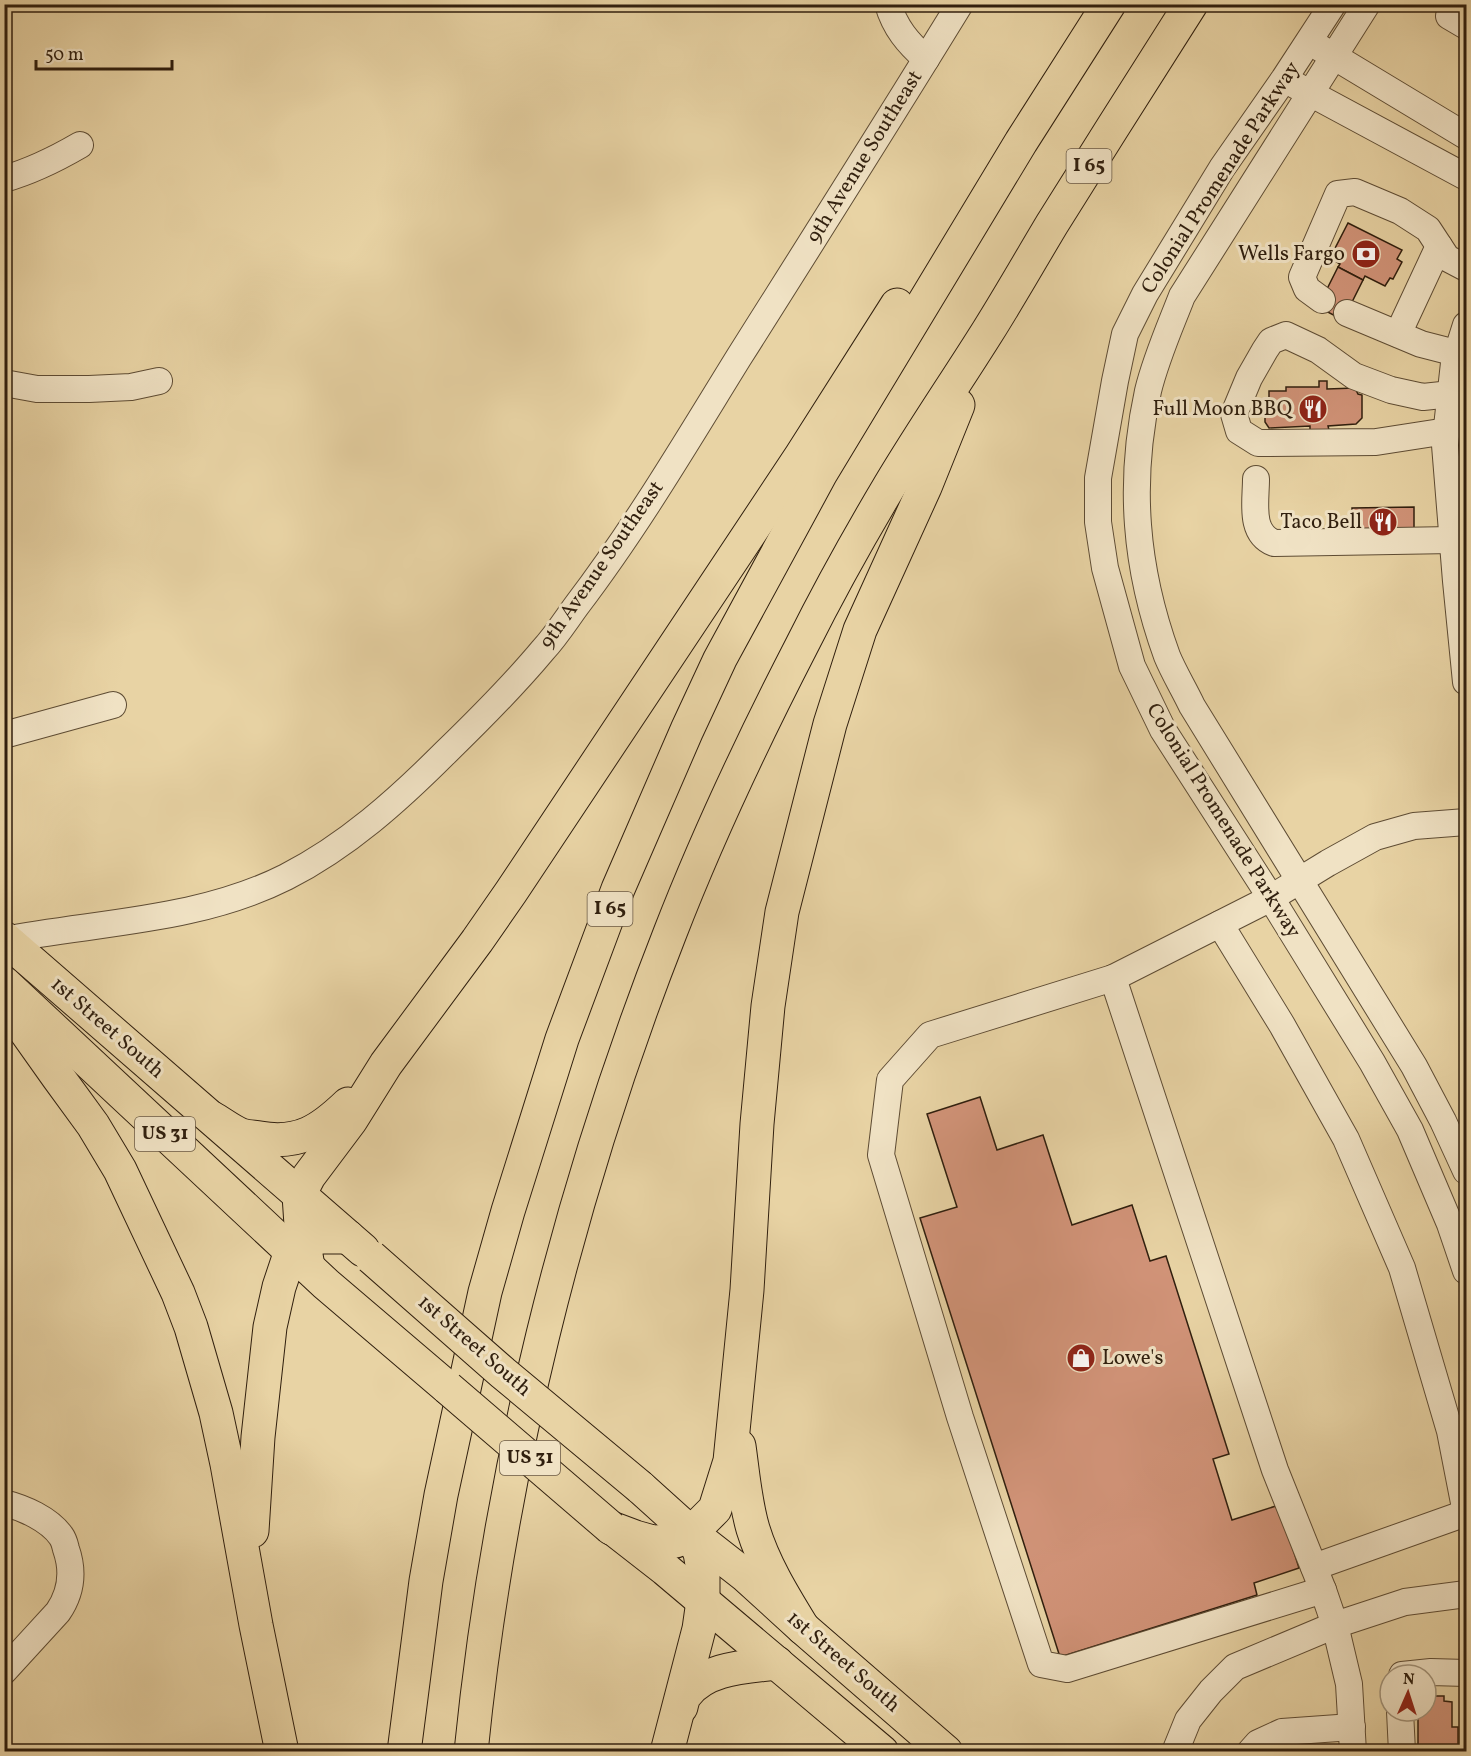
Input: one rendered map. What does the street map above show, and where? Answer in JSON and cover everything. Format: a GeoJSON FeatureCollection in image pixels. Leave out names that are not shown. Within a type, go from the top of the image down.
{"type":"FeatureCollection","features":[{"type":"Feature","properties":{"kind":"main road","name":"I 65"},"geometry":{"type":"LineString","coordinates":[[404,1752],[425,1591],[441,1495],[485,1292],[562,1039],[614,899],[682,740],[720,659],[821,473],[1021,142],[1109,4]]}},
{"type":"Feature","properties":{"kind":"main road","name":"I 65"},"geometry":{"type":"LineString","coordinates":[[471,1752],[489,1602],[506,1507],[541,1344],[578,1203],[618,1078],[694,876],[768,712],[803,641],[890,485],[1191,4]]}},
{"type":"Feature","properties":{"kind":"main road"},"geometry":{"type":"LineString","coordinates":[[307,1260],[299,1195],[309,1176],[477,941],[601,757],[801,456],[967,194],[1021,142]]}},
{"type":"Feature","properties":{"kind":"main road"},"geometry":{"type":"LineString","coordinates":[[611,1527],[653,1542],[676,1541],[691,1533],[715,1509],[730,1461],[747,1290],[765,1030],[782,912],[830,724],[861,630],[925,487],[990,328]]}},
{"type":"Feature","properties":{"kind":"main road","name":"1st Street South"},"geometry":{"type":"LineString","coordinates":[[5,939],[503,1373],[640,1487],[691,1533],[746,1576],[803,1629],[946,1752]]}},
{"type":"Feature","properties":{"kind":"main road","name":"1st Street South"},"geometry":{"type":"LineString","coordinates":[[4,984],[307,1260],[611,1527],[703,1601],[882,1752]]}},
{"type":"Feature","properties":{"kind":"main road"},"geometry":{"type":"LineString","coordinates":[[4,1000],[93,1125],[120,1170],[178,1293],[200,1355],[216,1413],[282,1752]]}},
{"type":"Feature","properties":{"kind":"main road"},"geometry":{"type":"LineString","coordinates":[[212,1118],[241,1135],[273,1141],[302,1137],[338,1114],[380,1074]]}},
{"type":"Feature","properties":{"kind":"main road"},"geometry":{"type":"LineString","coordinates":[[256,1625],[252,1530],[258,1437],[270,1326],[279,1287],[307,1260],[322,1237],[360,1247]]}},
{"type":"Feature","properties":{"kind":"main road"},"geometry":{"type":"LineString","coordinates":[[735,1407],[745,1493],[753,1529],[775,1583],[803,1629]]}},
{"type":"Feature","properties":{"kind":"main road"},"geometry":{"type":"LineString","coordinates":[[667,1752],[699,1629],[703,1601],[704,1570],[700,1553],[691,1533]]}},
{"type":"Feature","properties":{"kind":"main road"},"geometry":{"type":"LineString","coordinates":[[677,1717],[685,1694],[710,1676],[729,1670],[777,1664]]}},
{"type":"Feature","properties":{"kind":"street"},"geometry":{"type":"LineString","coordinates":[[888,4],[893,21],[909,44],[926,59]]}},
{"type":"Feature","properties":{"kind":"street","name":"9th Avenue Southeast"},"geometry":{"type":"LineString","coordinates":[[5,939],[167,915],[205,906],[254,890],[282,879],[320,859],[352,836],[421,777],[493,706],[545,648],[600,575],[651,498],[960,4]]}},
{"type":"Feature","properties":{"kind":"street","name":"Colonial Promenade Parkway"},"geometry":{"type":"LineString","coordinates":[[1333,4],[1222,168],[1145,294],[1125,334],[1098,478],[1098,522],[1105,568],[1132,666],[1163,730],[1271,898],[1372,1062],[1410,1130],[1450,1224],[1467,1271]]}},
{"type":"Feature","properties":{"kind":"street","name":"Colonial Promenade Parkway"},"geometry":{"type":"LineString","coordinates":[[1367,4],[1182,296],[1161,349],[1149,390],[1138,457],[1136,504],[1141,561],[1149,601],[1168,658],[1192,706],[1414,1066],[1467,1171]]}},
{"type":"Feature","properties":{"kind":"street"},"geometry":{"type":"LineString","coordinates":[[1455,4],[1449,16],[1467,26]]}},
{"type":"Feature","properties":{"kind":"street"},"geometry":{"type":"LineString","coordinates":[[1309,42],[1467,135]]}},
{"type":"Feature","properties":{"kind":"street"},"geometry":{"type":"LineString","coordinates":[[1284,79],[1467,177]]}},
{"type":"Feature","properties":{"kind":"street"},"geometry":{"type":"LineString","coordinates":[[4,179],[49,162],[80,145]]}},
{"type":"Feature","properties":{"kind":"street"},"geometry":{"type":"LineString","coordinates":[[1322,300],[1307,289],[1302,277],[1338,194],[1355,192],[1400,211],[1428,229],[1447,258],[1467,268]]}},
{"type":"Feature","properties":{"kind":"street"},"geometry":{"type":"LineString","coordinates":[[1398,334],[1439,246]]}},
{"type":"Feature","properties":{"kind":"street"},"geometry":{"type":"LineString","coordinates":[[1347,313],[1421,344],[1456,353]]}},
{"type":"Feature","properties":{"kind":"street"},"geometry":{"type":"LineString","coordinates":[[1466,326],[1456,353],[1445,445],[1467,682]]}},
{"type":"Feature","properties":{"kind":"street"},"geometry":{"type":"LineString","coordinates":[[1447,431],[1376,442],[1258,442],[1239,431],[1234,414],[1249,378],[1265,350],[1271,341],[1286,335],[1318,350],[1354,376],[1391,390],[1423,397],[1451,394]]}},
{"type":"Feature","properties":{"kind":"street"},"geometry":{"type":"LineString","coordinates":[[4,383],[37,389],[131,387],[159,381]]}},
{"type":"Feature","properties":{"kind":"street"},"geometry":{"type":"LineString","coordinates":[[1256,479],[1256,524],[1262,536],[1274,543],[1453,540]]}},
{"type":"Feature","properties":{"kind":"street"},"geometry":{"type":"LineString","coordinates":[[4,735],[113,705]]}},
{"type":"Feature","properties":{"kind":"street"},"geometry":{"type":"LineString","coordinates":[[1220,924],[1282,1025],[1346,1139],[1401,1268],[1450,1431],[1466,1513],[1318,1578],[1067,1669],[1041,1664],[960,1417],[881,1155],[890,1080],[930,1035],[1113,978],[1271,898],[1375,837],[1414,826],[1467,822]]}},
{"type":"Feature","properties":{"kind":"street"},"geometry":{"type":"LineString","coordinates":[[1113,978],[1275,1470],[1335,1625],[1349,1684],[1352,1739],[1282,1732],[1258,1743],[1250,1752]]}},
{"type":"Feature","properties":{"kind":"street"},"geometry":{"type":"LineString","coordinates":[[4,1503],[23,1509],[49,1524],[62,1537],[68,1554],[71,1579],[65,1602],[58,1612],[4,1671]]}},
{"type":"Feature","properties":{"kind":"street"},"geometry":{"type":"LineString","coordinates":[[1175,1752],[1188,1720],[1212,1690],[1235,1667],[1335,1625],[1405,1602],[1467,1594]]}},
{"type":"Feature","properties":{"kind":"street"},"geometry":{"type":"LineString","coordinates":[[1438,1672],[1467,1674]]}},
{"type":"Feature","properties":{"kind":"street"},"geometry":{"type":"LineString","coordinates":[[1401,1723],[1402,1752]]}},
{"type":"Feature","properties":{"kind":"building","name":"Wells Fargo"},"geometry":{"type":"Polygon","coordinates":[[[1348,223],[1402,250],[1397,259],[1402,262],[1393,279],[1390,278],[1385,286],[1365,276],[1363,280],[1338,267],[1340,264],[1330,258],[1348,223]]]}},
{"type":"Feature","properties":{"kind":"building"},"geometry":{"type":"Polygon","coordinates":[[[1338,267],[1363,280],[1343,320],[1318,307],[1338,267]]]}},
{"type":"Feature","properties":{"kind":"building","name":"Full Moon BBQ"},"geometry":{"type":"Polygon","coordinates":[[[1319,381],[1327,381],[1327,389],[1355,388],[1358,394],[1362,395],[1362,418],[1356,424],[1328,426],[1329,430],[1310,431],[1310,426],[1269,428],[1265,422],[1265,400],[1269,400],[1269,391],[1286,391],[1286,387],[1319,387],[1319,381]]]}},
{"type":"Feature","properties":{"kind":"building","name":"Taco Bell"},"geometry":{"type":"Polygon","coordinates":[[[1414,507],[1414,535],[1352,536],[1352,508],[1414,507]]]}},
{"type":"Feature","properties":{"kind":"building","name":"Lowe's"},"geometry":{"type":"Polygon","coordinates":[[[980,1097],[997,1150],[1043,1135],[1072,1225],[1132,1205],[1150,1261],[1166,1256],[1229,1454],[1213,1459],[1232,1520],[1279,1505],[1299,1568],[1254,1583],[1257,1595],[1060,1657],[920,1218],[957,1207],[927,1114],[980,1097]]]}},
{"type":"Feature","properties":{"kind":"building"},"geometry":{"type":"Polygon","coordinates":[[[1438,1696],[1444,1696],[1444,1701],[1452,1702],[1452,1727],[1458,1727],[1458,1752],[1418,1752],[1418,1723],[1438,1723],[1438,1696]]]}},
{"type":"Feature","properties":{"kind":"place","name":"Wells Fargo"},"geometry":{"type":"Point","coordinates":[1366,254]}},
{"type":"Feature","properties":{"kind":"place","name":"Full Moon BBQ"},"geometry":{"type":"Point","coordinates":[1313,409]}},
{"type":"Feature","properties":{"kind":"place","name":"Taco Bell"},"geometry":{"type":"Point","coordinates":[1383,522]}},
{"type":"Feature","properties":{"kind":"place","name":"Lowe's"},"geometry":{"type":"Point","coordinates":[1081,1358]}}]}
